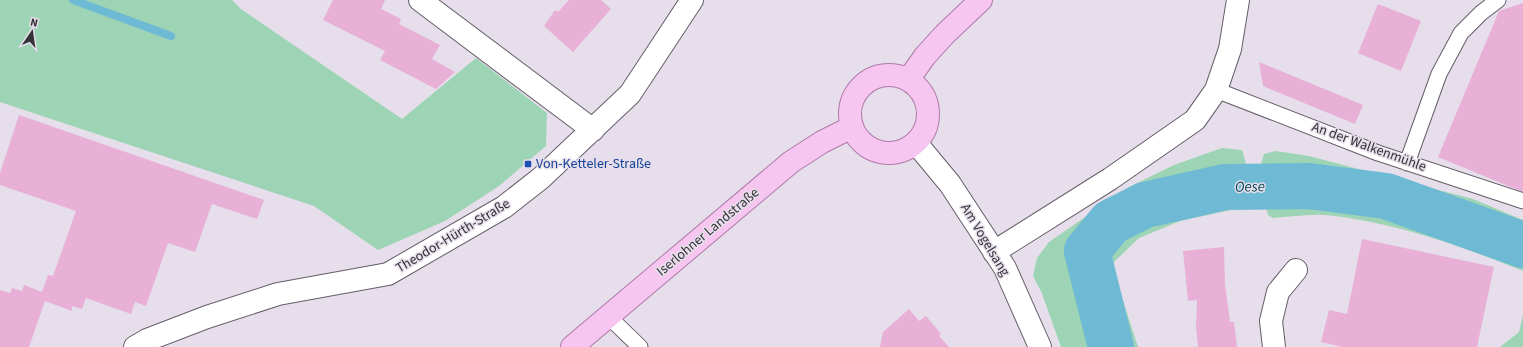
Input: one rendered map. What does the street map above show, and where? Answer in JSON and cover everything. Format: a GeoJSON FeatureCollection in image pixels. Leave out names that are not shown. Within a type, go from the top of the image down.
{"type":"FeatureCollection","features":[{"type":"Feature","properties":{"kind":"main road"},"geometry":{"type":"LineString","coordinates":[[908,80],[925,56],[945,34],[981,0]]}},
{"type":"Feature","properties":{"kind":"main road"},"geometry":{"type":"LineString","coordinates":[[886,75],[899,76],[908,80],[920,90],[926,101],[929,114],[927,126],[921,138],[916,143],[901,152],[888,154],[875,152],[864,144],[855,134],[852,127],[850,121],[850,108],[854,95],[863,85],[874,78],[886,75]]}},
{"type":"Feature","properties":{"kind":"main road","name":"Iserlohner Landstraße"},"geometry":{"type":"LineString","coordinates":[[572,347],[791,162],[822,142],[852,127]]}},
{"type":"Feature","properties":{"kind":"street"},"geometry":{"type":"LineString","coordinates":[[420,0],[593,130]]}},
{"type":"Feature","properties":{"kind":"street","name":"Theodor-Hürth-Straße"},"geometry":{"type":"LineString","coordinates":[[135,347],[147,340],[208,317],[278,294],[388,274],[504,207],[541,178],[630,94],[692,0]]}},
{"type":"Feature","properties":{"kind":"street"},"geometry":{"type":"LineString","coordinates":[[994,252],[1110,179],[1195,120],[1216,90],[1230,50],[1238,0]]}},
{"type":"Feature","properties":{"kind":"street","name":"Am Vogelsang"},"geometry":{"type":"LineString","coordinates":[[916,143],[950,184],[1005,268],[1040,347]]}},
{"type":"Feature","properties":{"kind":"street"},"geometry":{"type":"LineString","coordinates":[[1274,347],[1271,321],[1278,292],[1296,270]]}},
{"type":"Feature","properties":{"kind":"lane"},"geometry":{"type":"LineString","coordinates":[[1408,163],[1439,74],[1461,33],[1481,13],[1498,0]]}},
{"type":"Feature","properties":{"kind":"lane","name":"An der Walkenmühle"},"geometry":{"type":"LineString","coordinates":[[1216,90],[1378,153],[1523,202]]}},
{"type":"Feature","properties":{"kind":"lane"},"geometry":{"type":"LineString","coordinates":[[608,316],[640,347]]}},
{"type":"Feature","properties":{"kind":"green space"},"geometry":{"type":"Polygon","coordinates":[[[0,0],[232,0],[241,9],[402,119],[476,58],[547,113],[546,146],[499,186],[445,221],[378,250],[314,206],[0,102],[0,0]]]}},
{"type":"Feature","properties":{"kind":"green space"},"geometry":{"type":"Polygon","coordinates":[[[1222,148],[1242,150],[1248,170],[1249,206],[1180,221],[1139,238],[1114,262],[1113,270],[1138,347],[1061,347],[1041,291],[1033,276],[1037,258],[1049,242],[1129,187],[1174,165],[1222,148]]]}},
{"type":"Feature","properties":{"kind":"green space"},"geometry":{"type":"Polygon","coordinates":[[[1276,151],[1309,156],[1473,199],[1523,220],[1523,228],[1455,202],[1385,182],[1328,173],[1261,172],[1261,164],[1264,154],[1276,151]]]}},
{"type":"Feature","properties":{"kind":"green space"},"geometry":{"type":"Polygon","coordinates":[[[1326,200],[1397,214],[1480,241],[1523,257],[1523,271],[1451,244],[1400,229],[1350,218],[1325,215],[1273,218],[1268,215],[1266,206],[1267,202],[1326,200]]]}},
{"type":"Feature","properties":{"kind":"green space"},"geometry":{"type":"Polygon","coordinates":[[[1523,315],[1523,347],[1500,347],[1519,332],[1523,315]]]}},
{"type":"Feature","properties":{"kind":"building"},"geometry":{"type":"Polygon","coordinates":[[[333,0],[385,0],[381,9],[401,19],[399,24],[440,45],[432,59],[455,72],[436,89],[380,60],[385,51],[323,20],[333,0]]]}},
{"type":"Feature","properties":{"kind":"building"},"geometry":{"type":"Polygon","coordinates":[[[569,0],[601,0],[611,9],[573,52],[544,26],[555,10],[558,12],[569,0]]]}},
{"type":"Feature","properties":{"kind":"building"},"geometry":{"type":"Polygon","coordinates":[[[1523,3],[1523,192],[1438,157],[1499,11],[1523,3]]]}},
{"type":"Feature","properties":{"kind":"building"},"geometry":{"type":"Polygon","coordinates":[[[1378,4],[1421,21],[1401,71],[1358,53],[1378,4]]]}},
{"type":"Feature","properties":{"kind":"building"},"geometry":{"type":"Polygon","coordinates":[[[1259,62],[1363,105],[1355,124],[1263,86],[1259,62]]]}},
{"type":"Feature","properties":{"kind":"building"},"geometry":{"type":"Polygon","coordinates":[[[19,115],[264,200],[257,219],[212,204],[195,252],[168,243],[146,306],[135,302],[131,314],[86,298],[82,309],[72,306],[72,311],[45,301],[29,347],[0,347],[0,290],[10,293],[12,288],[22,291],[24,285],[42,292],[48,275],[53,276],[76,211],[0,185],[0,173],[19,115]]]}},
{"type":"Feature","properties":{"kind":"building"},"geometry":{"type":"Polygon","coordinates":[[[1362,239],[1494,267],[1477,347],[1342,347],[1321,342],[1329,310],[1347,314],[1362,239]]]}},
{"type":"Feature","properties":{"kind":"building"},"geometry":{"type":"Polygon","coordinates":[[[1224,247],[1225,284],[1230,322],[1234,322],[1237,347],[1198,347],[1196,327],[1197,300],[1188,301],[1183,251],[1224,247]]]}},
{"type":"Feature","properties":{"kind":"building"},"geometry":{"type":"Polygon","coordinates":[[[909,309],[919,321],[926,316],[941,334],[939,336],[949,347],[880,347],[883,332],[909,309]]]}},
{"type":"Feature","properties":{"kind":"waterway"},"geometry":{"type":"LineString","coordinates":[[73,0],[171,36]]}},
{"type":"Feature","properties":{"kind":"waterway","name":"Oese"},"geometry":{"type":"LineString","coordinates":[[1111,347],[1087,251],[1111,222],[1145,205],[1225,187],[1309,186],[1386,196],[1523,245]]}},
{"type":"Feature","properties":{"kind":"place","name":"Von-Ketteler-Straße"},"geometry":{"type":"Point","coordinates":[528,164]}}]}
